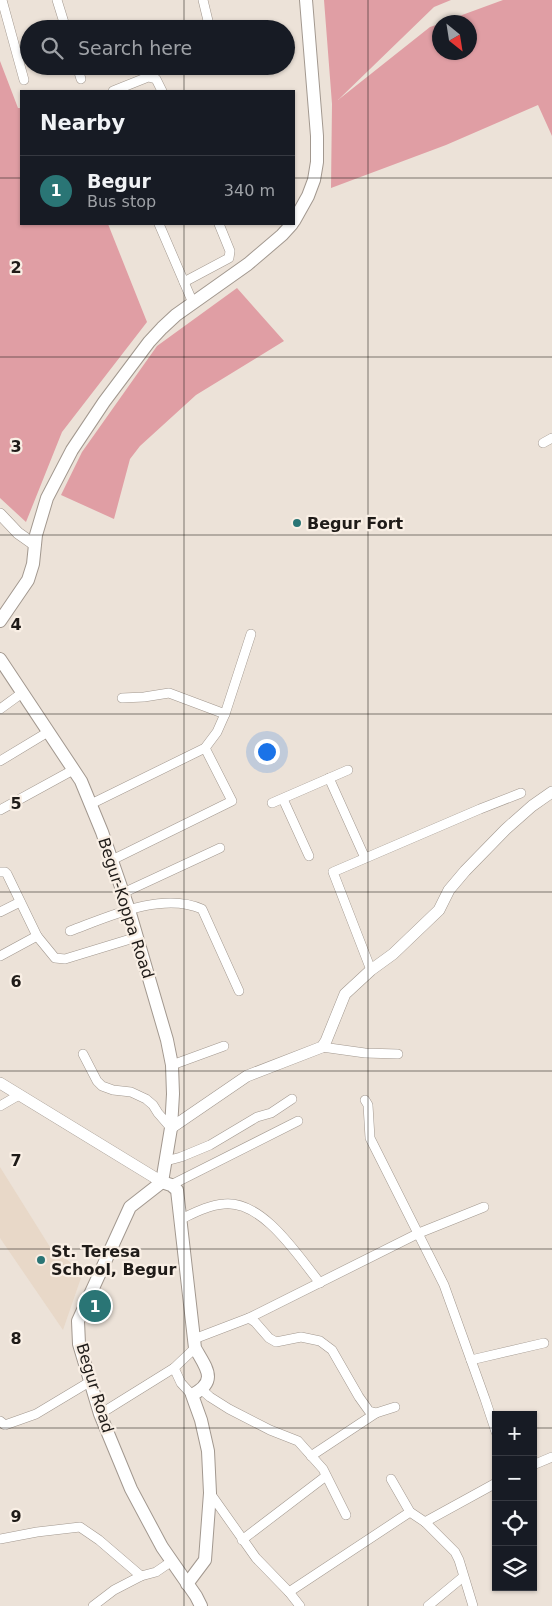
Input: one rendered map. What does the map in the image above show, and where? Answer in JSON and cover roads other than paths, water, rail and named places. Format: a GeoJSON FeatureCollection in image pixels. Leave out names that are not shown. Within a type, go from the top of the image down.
{"type":"FeatureCollection","features":[{"type":"Feature","properties":{"kind":"main road"},"geometry":{"type":"LineString","coordinates":[[295,219],[308,196],[314,180],[317,162],[317,136],[306,0]]}},
{"type":"Feature","properties":{"kind":"main road"},"geometry":{"type":"LineString","coordinates":[[0,621],[28,580],[33,564],[38,530],[47,498],[80,437],[104,402],[149,342],[162,328],[193,303],[248,264],[282,235],[290,225]]}},
{"type":"Feature","properties":{"kind":"main road","name":"Begur-Koppa Road"},"geometry":{"type":"LineString","coordinates":[[0,659],[81,781],[112,860],[129,910],[167,1040],[172,1065],[173,1094],[171,1128],[166,1161],[167,1184]]}},
{"type":"Feature","properties":{"kind":"main road"},"geometry":{"type":"LineString","coordinates":[[167,1184],[177,1190],[194,1343],[208,1370],[209,1379],[197,1392],[208,1451],[210,1493],[205,1560],[187,1584]]}},
{"type":"Feature","properties":{"kind":"main road","name":"Begur Road"},"geometry":{"type":"LineString","coordinates":[[167,1184],[130,1207],[78,1321],[79,1344],[100,1414],[142,1512],[162,1547],[201,1606]]}},
{"type":"Feature","properties":{"kind":"street"},"geometry":{"type":"LineString","coordinates":[[57,0],[63,20]]}},
{"type":"Feature","properties":{"kind":"street"},"geometry":{"type":"LineString","coordinates":[[203,0],[208,20]]}},
{"type":"Feature","properties":{"kind":"street"},"geometry":{"type":"LineString","coordinates":[[3,1],[20,65]]}},
{"type":"Feature","properties":{"kind":"street"},"geometry":{"type":"LineString","coordinates":[[23,75],[24,80]]}},
{"type":"Feature","properties":{"kind":"street"},"geometry":{"type":"LineString","coordinates":[[80,75],[81,79]]}},
{"type":"Feature","properties":{"kind":"street"},"geometry":{"type":"LineString","coordinates":[[116,90],[148,77],[156,79],[162,90]]}},
{"type":"Feature","properties":{"kind":"street"},"geometry":{"type":"LineString","coordinates":[[159,225],[193,303]]}},
{"type":"Feature","properties":{"kind":"street"},"geometry":{"type":"LineString","coordinates":[[184,282],[229,258],[230,251],[218,225]]}},
{"type":"Feature","properties":{"kind":"street"},"geometry":{"type":"LineString","coordinates":[[543,443],[552,438]]}},
{"type":"Feature","properties":{"kind":"street"},"geometry":{"type":"LineString","coordinates":[[0,514],[18,533],[35,544]]}},
{"type":"Feature","properties":{"kind":"street"},"geometry":{"type":"LineString","coordinates":[[91,804],[205,748],[217,732],[225,714],[251,634]]}},
{"type":"Feature","properties":{"kind":"street"},"geometry":{"type":"LineString","coordinates":[[122,698],[169,693],[225,714]]}},
{"type":"Feature","properties":{"kind":"street"},"geometry":{"type":"LineString","coordinates":[[0,709],[22,694]]}},
{"type":"Feature","properties":{"kind":"street"},"geometry":{"type":"LineString","coordinates":[[0,761],[48,732]]}},
{"type":"Feature","properties":{"kind":"street"},"geometry":{"type":"LineString","coordinates":[[112,860],[232,801],[205,748]]}},
{"type":"Feature","properties":{"kind":"street"},"geometry":{"type":"LineString","coordinates":[[1,808],[74,770]]}},
{"type":"Feature","properties":{"kind":"street"},"geometry":{"type":"LineString","coordinates":[[272,804],[348,770]]}},
{"type":"Feature","properties":{"kind":"street"},"geometry":{"type":"LineString","coordinates":[[329,778],[365,858]]}},
{"type":"Feature","properties":{"kind":"street"},"geometry":{"type":"LineString","coordinates":[[322,1047],[326,1042],[345,994],[371,970],[393,954],[439,910],[449,890],[506,829],[532,806],[552,792]]}},
{"type":"Feature","properties":{"kind":"street"},"geometry":{"type":"LineString","coordinates":[[371,970],[332,872],[480,809],[521,794]]}},
{"type":"Feature","properties":{"kind":"street"},"geometry":{"type":"LineString","coordinates":[[282,799],[309,856]]}},
{"type":"Feature","properties":{"kind":"street"},"geometry":{"type":"LineString","coordinates":[[123,893],[220,848]]}},
{"type":"Feature","properties":{"kind":"street"},"geometry":{"type":"LineString","coordinates":[[0,872],[7,874],[37,936],[50,955],[60,960],[137,937]]}},
{"type":"Feature","properties":{"kind":"street"},"geometry":{"type":"LineString","coordinates":[[0,912],[20,902]]}},
{"type":"Feature","properties":{"kind":"street"},"geometry":{"type":"LineString","coordinates":[[70,931],[146,904],[180,904],[202,909],[239,991]]}},
{"type":"Feature","properties":{"kind":"street"},"geometry":{"type":"LineString","coordinates":[[0,956],[37,936]]}},
{"type":"Feature","properties":{"kind":"street"},"geometry":{"type":"LineString","coordinates":[[172,1065],[224,1046]]}},
{"type":"Feature","properties":{"kind":"street"},"geometry":{"type":"LineString","coordinates":[[83,1054],[97,1081],[102,1086],[113,1090],[131,1092],[146,1099],[171,1128],[247,1076],[322,1047],[365,1053],[398,1054]]}},
{"type":"Feature","properties":{"kind":"street"},"geometry":{"type":"LineString","coordinates":[[0,1083],[167,1184],[298,1121]]}},
{"type":"Feature","properties":{"kind":"street"},"geometry":{"type":"LineString","coordinates":[[0,1106],[19,1095]]}},
{"type":"Feature","properties":{"kind":"street"},"geometry":{"type":"LineString","coordinates":[[166,1161],[210,1145],[257,1117],[271,1113],[292,1099]]}},
{"type":"Feature","properties":{"kind":"street"},"geometry":{"type":"LineString","coordinates":[[365,1100],[368,1105],[370,1138],[444,1285],[492,1420]]}},
{"type":"Feature","properties":{"kind":"street"},"geometry":{"type":"LineString","coordinates":[[181,1219],[209,1207],[222,1204],[245,1206],[264,1218],[320,1283]]}},
{"type":"Feature","properties":{"kind":"street"},"geometry":{"type":"LineString","coordinates":[[100,1414],[174,1368],[194,1343],[249,1318],[419,1233],[484,1207]]}},
{"type":"Feature","properties":{"kind":"street"},"geometry":{"type":"LineString","coordinates":[[249,1318],[269,1338],[276,1342],[300,1337],[320,1341],[332,1350],[369,1411],[376,1413]]}},
{"type":"Feature","properties":{"kind":"street"},"geometry":{"type":"LineString","coordinates":[[471,1360],[544,1343]]}},
{"type":"Feature","properties":{"kind":"street"},"geometry":{"type":"LineString","coordinates":[[174,1368],[181,1383],[270,1430],[298,1441],[323,1469],[346,1515]]}},
{"type":"Feature","properties":{"kind":"street"},"geometry":{"type":"LineString","coordinates":[[0,1421],[5,1425],[36,1414],[90,1381]]}},
{"type":"Feature","properties":{"kind":"street"},"geometry":{"type":"LineString","coordinates":[[311,1456],[376,1413],[394,1407]]}},
{"type":"Feature","properties":{"kind":"street"},"geometry":{"type":"LineString","coordinates":[[537,1463],[552,1457]]}},
{"type":"Feature","properties":{"kind":"street"},"geometry":{"type":"LineString","coordinates":[[242,1540],[326,1476]]}},
{"type":"Feature","properties":{"kind":"street"},"geometry":{"type":"LineString","coordinates":[[391,1480],[410,1512],[425,1522],[455,1552],[474,1606]]}},
{"type":"Feature","properties":{"kind":"street"},"geometry":{"type":"LineString","coordinates":[[425,1522],[492,1485]]}},
{"type":"Feature","properties":{"kind":"street"},"geometry":{"type":"LineString","coordinates":[[210,1493],[256,1558],[300,1606]]}},
{"type":"Feature","properties":{"kind":"street"},"geometry":{"type":"LineString","coordinates":[[289,1592],[410,1512]]}},
{"type":"Feature","properties":{"kind":"street"},"geometry":{"type":"LineString","coordinates":[[0,1539],[80,1527],[99,1540],[141,1576]]}},
{"type":"Feature","properties":{"kind":"street"},"geometry":{"type":"LineString","coordinates":[[92,1606],[114,1590],[141,1576],[156,1572],[172,1561]]}},
{"type":"Feature","properties":{"kind":"street"},"geometry":{"type":"LineString","coordinates":[[428,1606],[464,1577]]}},
{"type":"Feature","properties":{"kind":"place","name":"Begur Fort"},"geometry":{"type":"Point","coordinates":[297,523]}},
{"type":"Feature","properties":{"kind":"place","name":"St. Teresa School, Begur"},"geometry":{"type":"Point","coordinates":[41,1260]}},
{"type":"Feature","properties":{"kind":"place","name":"Begur"},"geometry":{"type":"Point","coordinates":[95,1306]}}]}
